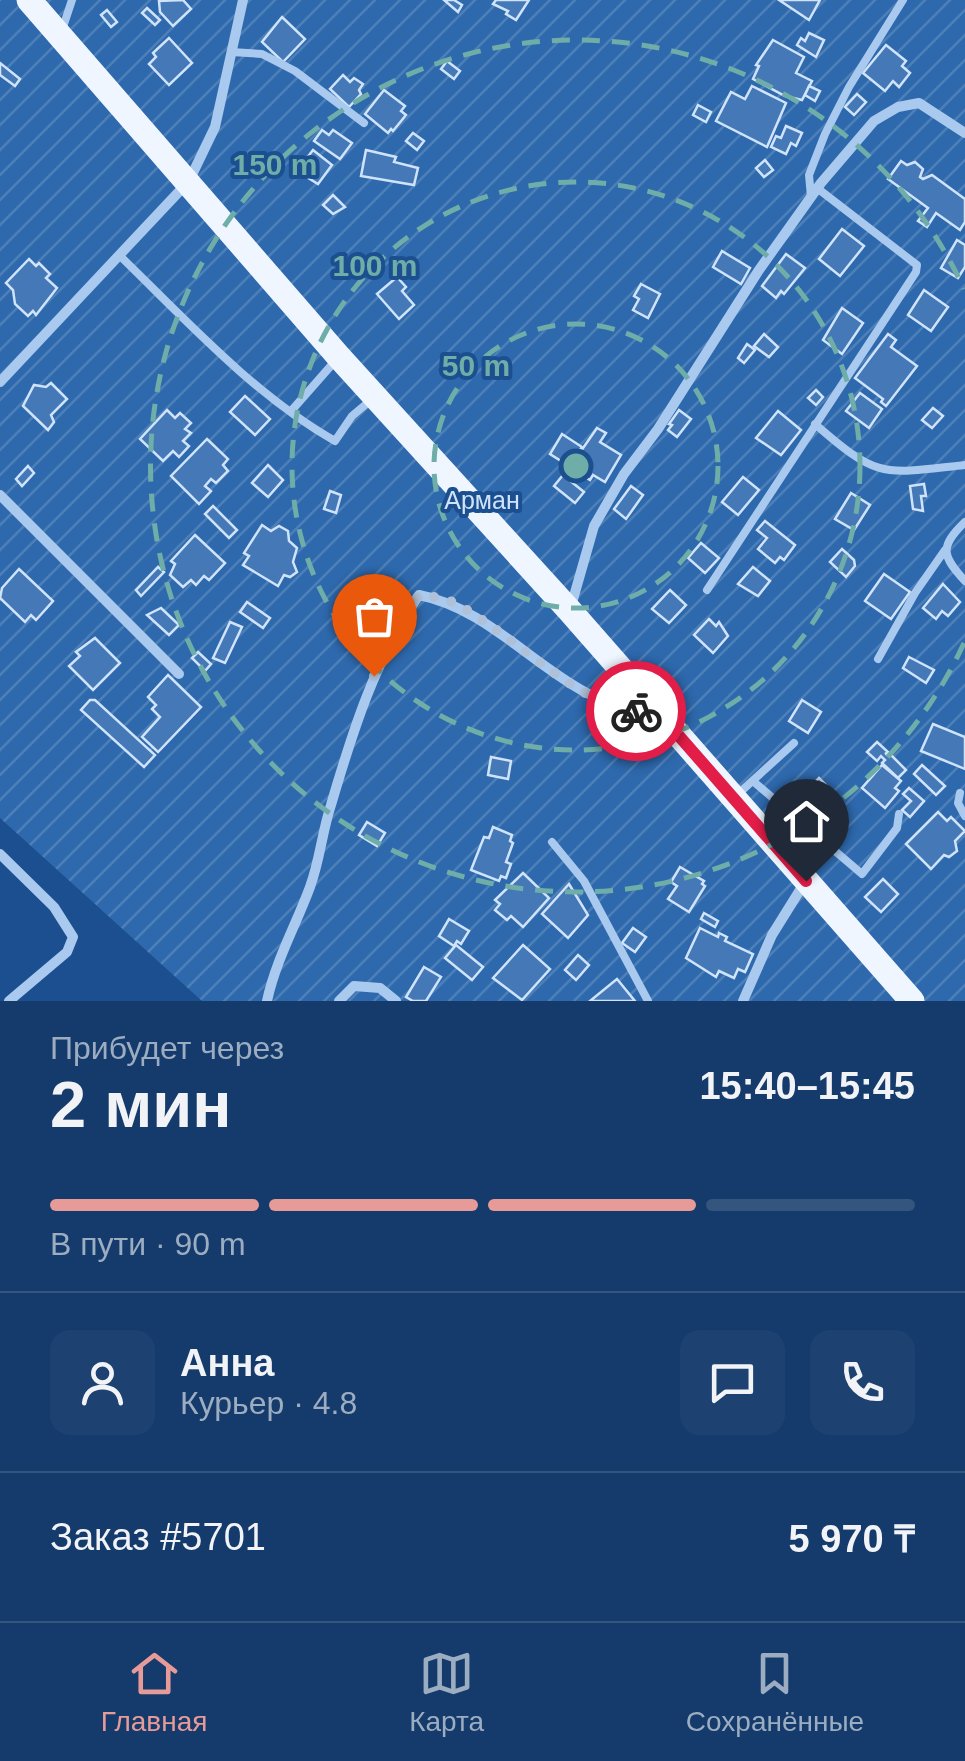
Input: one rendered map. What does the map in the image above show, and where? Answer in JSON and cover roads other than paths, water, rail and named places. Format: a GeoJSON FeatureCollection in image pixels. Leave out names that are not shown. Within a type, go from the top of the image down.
{"type":"FeatureCollection","features":[{"type":"Feature","properties":{"kind":"main road"},"geometry":{"type":"LineString","coordinates":[[29,0],[339,357],[570,611],[912,1001]]}},
{"type":"Feature","properties":{"kind":"street"},"geometry":{"type":"LineString","coordinates":[[0,382],[190,181],[215,127],[242,0]]}},
{"type":"Feature","properties":{"kind":"street"},"geometry":{"type":"LineString","coordinates":[[570,611],[594,526],[711,342],[814,193],[874,121],[898,106],[919,103],[965,134]]}},
{"type":"Feature","properties":{"kind":"street"},"geometry":{"type":"LineString","coordinates":[[0,495],[179,674]]}},
{"type":"Feature","properties":{"kind":"street"},"geometry":{"type":"LineString","coordinates":[[267,1001],[283,948],[311,886],[362,700],[398,626],[419,595],[448,600],[572,685],[625,711],[658,712]]}},
{"type":"Feature","properties":{"kind":"street"},"geometry":{"type":"LineString","coordinates":[[0,854],[54,907],[73,937],[67,952],[8,1001]]}},
{"type":"Feature","properties":{"kind":"street"},"geometry":{"type":"LineString","coordinates":[[744,1001],[772,935],[806,881]]}},
{"type":"Feature","properties":{"kind":"street"},"geometry":{"type":"LineString","coordinates":[[339,1001],[354,986],[380,988],[396,1001]]}},
{"type":"Feature","properties":{"kind":"lane"},"geometry":{"type":"LineString","coordinates":[[61,34],[72,0]]}},
{"type":"Feature","properties":{"kind":"lane"},"geometry":{"type":"LineString","coordinates":[[707,590],[907,287],[917,265],[814,193],[809,175],[849,86],[903,0]]}},
{"type":"Feature","properties":{"kind":"lane"},"geometry":{"type":"LineString","coordinates":[[230,52],[262,54],[278,62],[364,123]]}},
{"type":"Feature","properties":{"kind":"lane"},"geometry":{"type":"LineString","coordinates":[[119,255],[245,374],[336,441],[352,416],[374,396]]}},
{"type":"Feature","properties":{"kind":"lane"},"geometry":{"type":"LineString","coordinates":[[292,410],[339,357]]}},
{"type":"Feature","properties":{"kind":"lane"},"geometry":{"type":"LineString","coordinates":[[815,424],[858,460],[881,471],[965,466]]}},
{"type":"Feature","properties":{"kind":"lane"},"geometry":{"type":"LineString","coordinates":[[878,659],[950,536],[965,522]]}},
{"type":"Feature","properties":{"kind":"lane"},"geometry":{"type":"LineString","coordinates":[[945,550],[948,562],[965,582]]}},
{"type":"Feature","properties":{"kind":"lane"},"geometry":{"type":"LineString","coordinates":[[733,798],[794,743]]}},
{"type":"Feature","properties":{"kind":"lane"},"geometry":{"type":"LineString","coordinates":[[754,782],[862,874],[897,828],[899,814]]}},
{"type":"Feature","properties":{"kind":"lane"},"geometry":{"type":"LineString","coordinates":[[960,793],[958,803],[965,816]]}},
{"type":"Feature","properties":{"kind":"lane"},"geometry":{"type":"LineString","coordinates":[[552,842],[584,881],[648,1001]]}},
{"type":"Feature","properties":{"kind":"park label","name":"Арман"},"geometry":{"type":"Point","coordinates":[482,500]}}]}
